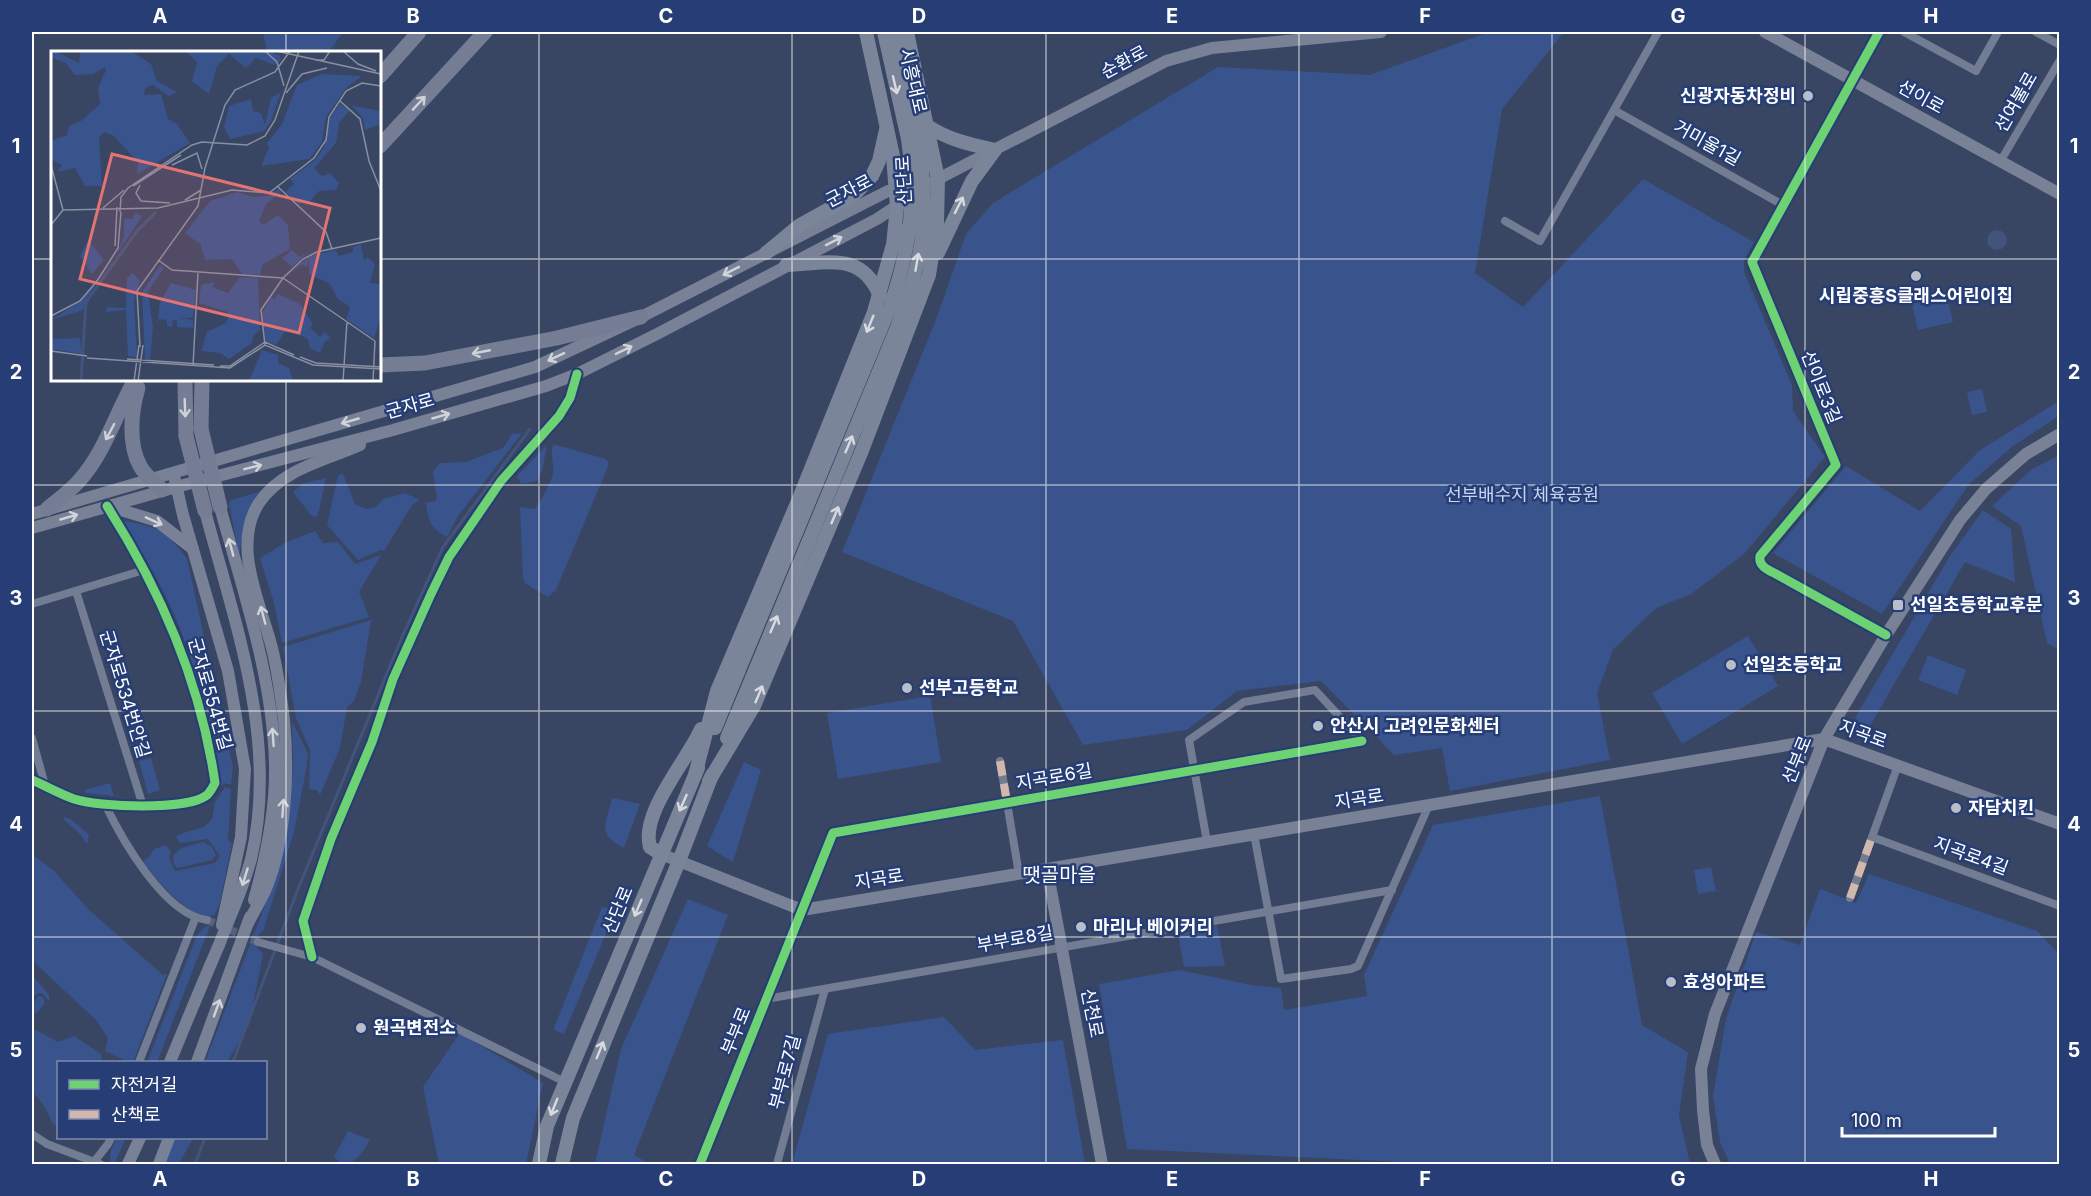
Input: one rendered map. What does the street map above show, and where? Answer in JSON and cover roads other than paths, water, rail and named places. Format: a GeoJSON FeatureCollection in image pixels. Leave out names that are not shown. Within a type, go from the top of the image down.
{"type":"FeatureCollection","features":[{"type":"Feature","properties":{"kind":"highway"},"geometry":{"type":"LineString","coordinates":[[381,75],[419,32]]}},
{"type":"Feature","properties":{"kind":"highway"},"geometry":{"type":"LineString","coordinates":[[381,145],[484,32]]}},
{"type":"Feature","properties":{"kind":"highway"},"geometry":{"type":"LineString","coordinates":[[381,364],[425,363],[556,338],[640,317]]}},
{"type":"Feature","properties":{"kind":"highway"},"geometry":{"type":"LineString","coordinates":[[47,509],[79,482],[90,468],[135,381]]}},
{"type":"Feature","properties":{"kind":"highway"},"geometry":{"type":"LineString","coordinates":[[141,381],[133,405],[135,450],[140,467],[151,479],[169,489]]}},
{"type":"Feature","properties":{"kind":"highway"},"geometry":{"type":"LineString","coordinates":[[184,381],[186,436],[213,509]]}},
{"type":"Feature","properties":{"kind":"highway"},"geometry":{"type":"LineString","coordinates":[[202,381],[201,429],[213,509]]}},
{"type":"Feature","properties":{"kind":"main road"},"geometry":{"type":"LineString","coordinates":[[802,910],[661,854],[650,847],[647,837],[655,812],[696,740],[798,501],[880,296],[892,248],[897,207],[894,156],[866,32]]}},
{"type":"Feature","properties":{"kind":"main road","name":"시흥대로"},"geometry":{"type":"LineString","coordinates":[[884,32],[917,134]]}},
{"type":"Feature","properties":{"kind":"main road","name":"시흥대로"},"geometry":{"type":"LineString","coordinates":[[896,32],[917,134]]}},
{"type":"Feature","properties":{"kind":"main road"},"geometry":{"type":"LineString","coordinates":[[907,32],[919,82],[917,134],[938,179],[937,224],[927,278]]}},
{"type":"Feature","properties":{"kind":"main road","name":"순환로"},"geometry":{"type":"LineString","coordinates":[[938,179],[1166,60],[1212,48],[1381,32]]}},
{"type":"Feature","properties":{"kind":"main road","name":"선이로"},"geometry":{"type":"LineString","coordinates":[[1765,32],[2060,194]]}},
{"type":"Feature","properties":{"kind":"main road"},"geometry":{"type":"LineString","coordinates":[[888,128],[895,141],[903,146],[921,141],[926,133],[917,134]]}},
{"type":"Feature","properties":{"kind":"main road"},"geometry":{"type":"LineString","coordinates":[[766,253],[800,225],[854,195],[872,176],[879,161],[888,128]]}},
{"type":"Feature","properties":{"kind":"main road"},"geometry":{"type":"LineString","coordinates":[[709,781],[754,706],[861,453],[927,278],[952,219],[972,181],[995,150],[945,137],[917,134]]}},
{"type":"Feature","properties":{"kind":"main road","name":"산단로"},"geometry":{"type":"LineString","coordinates":[[562,1164],[573,1118],[679,861],[709,781],[897,328],[914,278],[917,222],[913,173],[917,134]]}},
{"type":"Feature","properties":{"kind":"main road","name":"군자로"},"geometry":{"type":"LineString","coordinates":[[32,514],[535,367],[640,317],[853,209],[896,189],[938,179]]}},
{"type":"Feature","properties":{"kind":"main road","name":"군자로"},"geometry":{"type":"LineString","coordinates":[[32,528],[546,386],[577,374],[657,334],[861,227],[897,207],[938,179]]}},
{"type":"Feature","properties":{"kind":"main road"},"geometry":{"type":"LineString","coordinates":[[853,209],[865,214],[861,227]]}},
{"type":"Feature","properties":{"kind":"main road","name":"산단로"},"geometry":{"type":"LineString","coordinates":[[539,1164],[547,1126],[890,307],[917,222]]}},
{"type":"Feature","properties":{"kind":"main road"},"geometry":{"type":"LineString","coordinates":[[892,248],[897,237],[904,231],[920,230],[928,236],[932,254]]}},
{"type":"Feature","properties":{"kind":"main road"},"geometry":{"type":"LineString","coordinates":[[786,266],[842,262],[855,266],[868,274],[880,296]]}},
{"type":"Feature","properties":{"kind":"main road"},"geometry":{"type":"LineString","coordinates":[[248,923],[267,887],[275,859],[282,820],[286,772],[284,721],[278,681],[248,556],[247,538],[258,505],[273,485],[307,466],[393,430]]}},
{"type":"Feature","properties":{"kind":"main road","name":"선부로"},"geometry":{"type":"LineString","coordinates":[[1715,1164],[1707,1145],[1701,1069],[1715,1014],[1824,739],[1886,635],[1960,520],[1986,489],[2026,454],[2060,434]]}},
{"type":"Feature","properties":{"kind":"main road"},"geometry":{"type":"LineString","coordinates":[[173,472],[169,489],[193,549],[228,671],[245,769],[241,837],[220,941]]}},
{"type":"Feature","properties":{"kind":"main road"},"geometry":{"type":"LineString","coordinates":[[107,506],[157,521],[193,549]]}},
{"type":"Feature","properties":{"kind":"main road"},"geometry":{"type":"LineString","coordinates":[[197,1061],[248,923],[265,859],[270,832],[275,767],[272,710],[256,639],[213,509]]}},
{"type":"Feature","properties":{"kind":"main road"},"geometry":{"type":"LineString","coordinates":[[170,1061],[239,897],[251,858],[258,810],[259,741],[255,711],[213,509]]}},
{"type":"Feature","properties":{"kind":"main road"},"geometry":{"type":"LineString","coordinates":[[695,776],[717,691]]}},
{"type":"Feature","properties":{"kind":"main road","name":"지곡로"},"geometry":{"type":"LineString","coordinates":[[802,910],[1824,739],[2060,824]]}},
{"type":"Feature","properties":{"kind":"main road","name":"신천로"},"geometry":{"type":"LineString","coordinates":[[1047,869],[1102,1164]]}},
{"type":"Feature","properties":{"kind":"main road"},"geometry":{"type":"LineString","coordinates":[[128,1164],[139,1139]]}},
{"type":"Feature","properties":{"kind":"main road"},"geometry":{"type":"LineString","coordinates":[[159,1164],[168,1139]]}},
{"type":"Feature","properties":{"kind":"street"},"geometry":{"type":"LineString","coordinates":[[1505,221],[1540,241],[1658,32]]}},
{"type":"Feature","properties":{"kind":"street","name":"선이로3길"},"geometry":{"type":"LineString","coordinates":[[1879,32],[1752,262],[1836,465],[1759,560],[1762,566],[1886,635]]}},
{"type":"Feature","properties":{"kind":"street"},"geometry":{"type":"LineString","coordinates":[[1904,32],[1976,71],[1998,32]]}},
{"type":"Feature","properties":{"kind":"street"},"geometry":{"type":"LineString","coordinates":[[2036,32],[2060,45]]}},
{"type":"Feature","properties":{"kind":"street","name":"선여불로"},"geometry":{"type":"LineString","coordinates":[[2000,162],[2060,60]]}},
{"type":"Feature","properties":{"kind":"street","name":"거미울1길"},"geometry":{"type":"LineString","coordinates":[[1614,110],[1783,205]]}},
{"type":"Feature","properties":{"kind":"street"},"geometry":{"type":"LineString","coordinates":[[312,957],[303,921],[331,839],[372,742],[393,679],[430,594],[449,557],[501,481],[559,416],[570,398],[577,374]]}},
{"type":"Feature","properties":{"kind":"street","name":"군자로554번길"},"geometry":{"type":"LineString","coordinates":[[32,780],[75,799],[105,804],[143,806],[192,802],[207,795],[215,783],[202,713],[180,645],[162,604],[130,543],[107,506]]}},
{"type":"Feature","properties":{"kind":"street"},"geometry":{"type":"LineString","coordinates":[[32,604],[144,570]]}},
{"type":"Feature","properties":{"kind":"street","name":"군자로534번안길"},"geometry":{"type":"LineString","coordinates":[[76,591],[143,806]]}},
{"type":"Feature","properties":{"kind":"street","name":"지곡로6길"},"geometry":{"type":"LineString","coordinates":[[802,910],[833,833],[1362,741],[1315,690],[1244,702],[1189,740],[1194,770]]}},
{"type":"Feature","properties":{"kind":"street"},"geometry":{"type":"LineString","coordinates":[[32,738],[45,785]]}},
{"type":"Feature","properties":{"kind":"street"},"geometry":{"type":"LineString","coordinates":[[1000,761],[1019,874]]}},
{"type":"Feature","properties":{"kind":"street"},"geometry":{"type":"LineString","coordinates":[[1850,898],[1898,765]]}},
{"type":"Feature","properties":{"kind":"street"},"geometry":{"type":"LineString","coordinates":[[1194,770],[1207,842]]}},
{"type":"Feature","properties":{"kind":"street"},"geometry":{"type":"LineString","coordinates":[[105,804],[119,833],[149,878],[195,919],[207,920]]}},
{"type":"Feature","properties":{"kind":"street"},"geometry":{"type":"LineString","coordinates":[[1254,834],[1281,979],[1351,969],[1358,966],[1429,805]]}},
{"type":"Feature","properties":{"kind":"street","name":"지곡로4길"},"geometry":{"type":"LineString","coordinates":[[1872,837],[2060,906]]}},
{"type":"Feature","properties":{"kind":"street","name":"부부로8길"},"geometry":{"type":"LineString","coordinates":[[766,999],[1392,890]]}},
{"type":"Feature","properties":{"kind":"street","name":"부부로"},"geometry":{"type":"LineString","coordinates":[[702,1164],[802,910]]}},
{"type":"Feature","properties":{"kind":"street"},"geometry":{"type":"LineString","coordinates":[[139,1061],[195,919]]}},
{"type":"Feature","properties":{"kind":"street"},"geometry":{"type":"LineString","coordinates":[[261,943],[312,957],[565,1082]]}},
{"type":"Feature","properties":{"kind":"street","name":"부부로7길"},"geometry":{"type":"LineString","coordinates":[[777,1164],[825,989]]}},
{"type":"Feature","properties":{"kind":"street"},"geometry":{"type":"LineString","coordinates":[[32,1134],[47,1144],[97,1163],[110,1139]]}},
{"type":"Feature","properties":{"kind":"waterway"},"geometry":{"type":"LineString","coordinates":[[233,1061],[298,889],[402,637],[443,547],[530,429]]}},
{"type":"Feature","properties":{"kind":"waterway"},"geometry":{"type":"LineString","coordinates":[[195,1164],[205,1139]]}},
{"type":"Feature","properties":{"kind":"tunnel"},"geometry":{"type":"LineString","coordinates":[[207,920],[258,942]]}},
{"type":"Feature","properties":{"kind":"place","name":"신광자동차정비"},"geometry":{"type":"Point","coordinates":[1808,96]}},
{"type":"Feature","properties":{"kind":"place","name":"시립중흥S클래스어린이집"},"geometry":{"type":"Point","coordinates":[1916,276]}},
{"type":"Feature","properties":{"kind":"place","name":"선일초등학교후문"},"geometry":{"type":"Point","coordinates":[1898,605]}},
{"type":"Feature","properties":{"kind":"place","name":"선일초등학교"},"geometry":{"type":"Point","coordinates":[1731,665]}},
{"type":"Feature","properties":{"kind":"place","name":"선부고등학교"},"geometry":{"type":"Point","coordinates":[907,688]}},
{"type":"Feature","properties":{"kind":"place","name":"안산시 고려인문화센터"},"geometry":{"type":"Point","coordinates":[1318,726]}},
{"type":"Feature","properties":{"kind":"place","name":"자담치킨"},"geometry":{"type":"Point","coordinates":[1956,808]}},
{"type":"Feature","properties":{"kind":"place","name":"마리나 베이커리"},"geometry":{"type":"Point","coordinates":[1081,927]}},
{"type":"Feature","properties":{"kind":"place","name":"효성아파트"},"geometry":{"type":"Point","coordinates":[1671,982]}},
{"type":"Feature","properties":{"kind":"place","name":"원곡변전소"},"geometry":{"type":"Point","coordinates":[361,1028]}},
{"type":"Feature","properties":{"kind":"district","name":"땟골마을"},"geometry":{"type":"Point","coordinates":[1059,875]}},
{"type":"Feature","properties":{"kind":"park label","name":"선부배수지 체육공원"},"geometry":{"type":"Point","coordinates":[1522,495]}}]}
